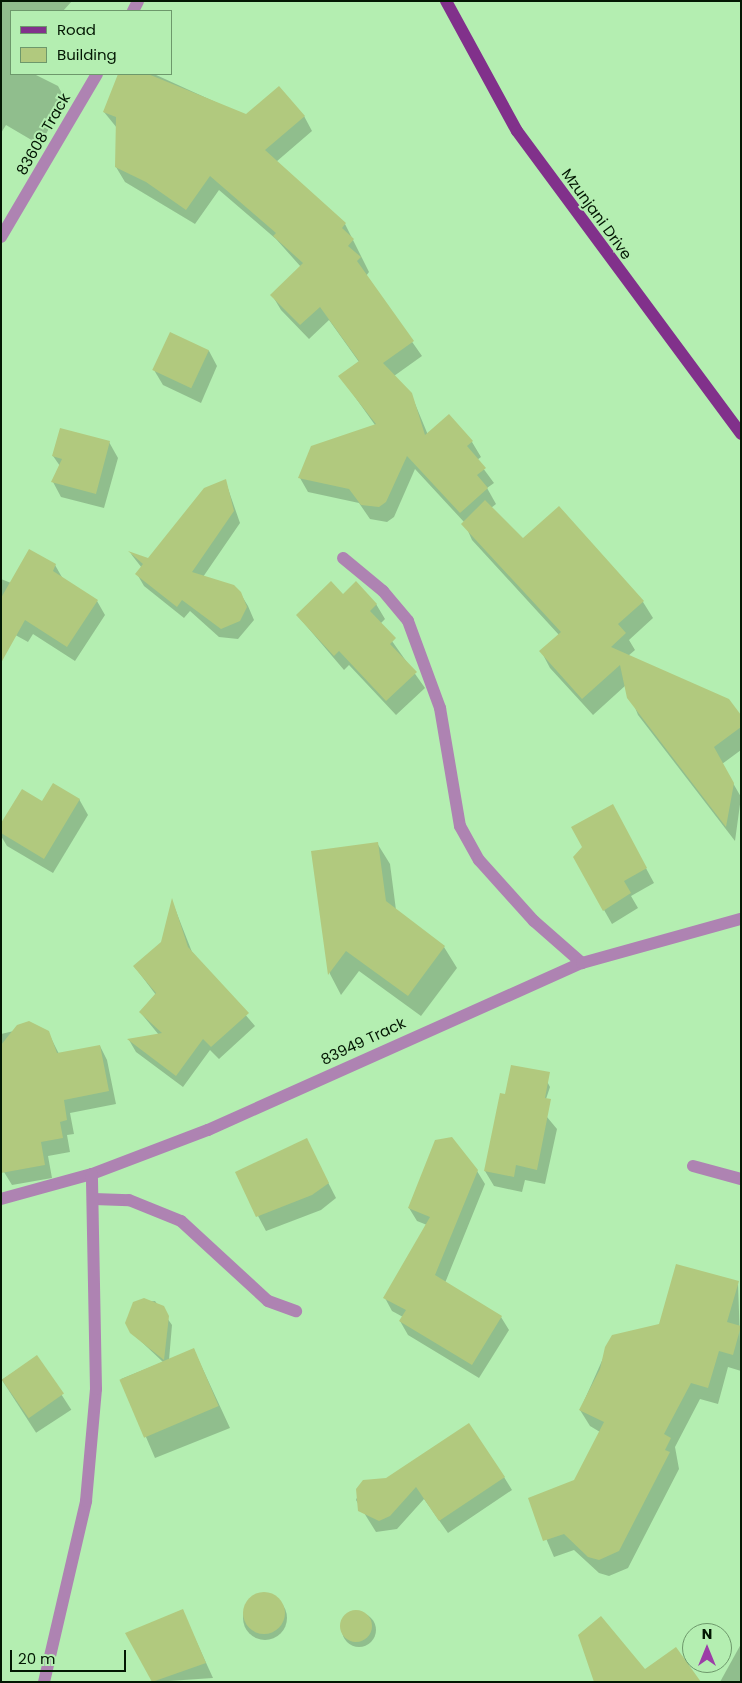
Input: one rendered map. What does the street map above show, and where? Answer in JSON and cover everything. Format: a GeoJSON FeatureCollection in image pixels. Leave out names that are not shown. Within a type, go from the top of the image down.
{"type":"FeatureCollection","features":[{"type":"Feature","properties":{"kind":"main road","name":"Mzunjani Drive"},"geometry":{"type":"LineString","coordinates":[[446,1],[517,131],[741,434]]}},
{"type":"Feature","properties":{"kind":"street","name":"83608 Track"},"geometry":{"type":"LineString","coordinates":[[1,237],[96,75]]}},
{"type":"Feature","properties":{"kind":"street"},"geometry":{"type":"LineString","coordinates":[[343,558],[383,591],[408,621],[440,708],[460,826],[479,860],[534,921],[582,963]]}},
{"type":"Feature","properties":{"kind":"street","name":"83949 Track"},"geometry":{"type":"LineString","coordinates":[[1,1198],[92,1174],[208,1130],[582,963],[741,919]]}},
{"type":"Feature","properties":{"kind":"street"},"geometry":{"type":"LineString","coordinates":[[693,1166],[741,1179]]}},
{"type":"Feature","properties":{"kind":"street"},"geometry":{"type":"LineString","coordinates":[[44,1682],[86,1501],[96,1389],[94,1199],[92,1174]]}},
{"type":"Feature","properties":{"kind":"street"},"geometry":{"type":"LineString","coordinates":[[94,1199],[129,1200],[182,1221],[268,1301],[296,1311]]}},
{"type":"Feature","properties":{"kind":"building"},"geometry":{"type":"Polygon","coordinates":[[[118,75],[150,75],[246,114],[279,86],[305,116],[265,150],[346,223],[342,228],[354,239],[348,246],[361,257],[357,261],[414,341],[383,363],[412,393],[425,435],[449,414],[473,441],[467,446],[486,468],[477,475],[488,488],[460,513],[407,456],[386,502],[379,507],[361,505],[349,489],[298,478],[311,446],[376,424],[338,376],[359,361],[320,307],[300,325],[270,295],[303,263],[273,236],[276,233],[210,176],[186,210],[146,182],[115,167],[116,117],[103,112],[118,75]]]}},
{"type":"Feature","properties":{"kind":"building"},"geometry":{"type":"Polygon","coordinates":[[[170,332],[209,350],[191,388],[152,370],[170,332]]]}},
{"type":"Feature","properties":{"kind":"building"},"geometry":{"type":"Polygon","coordinates":[[[60,428],[110,441],[96,494],[51,482],[62,459],[52,456],[60,428]]]}},
{"type":"Feature","properties":{"kind":"building"},"geometry":{"type":"Polygon","coordinates":[[[226,479],[234,511],[192,572],[234,585],[241,592],[247,607],[240,621],[221,629],[182,600],[177,607],[135,574],[143,564],[128,551],[148,558],[204,488],[226,479]]]}},
{"type":"Feature","properties":{"kind":"building"},"geometry":{"type":"Polygon","coordinates":[[[485,500],[523,538],[559,506],[644,601],[618,624],[626,633],[611,647],[729,699],[741,715],[741,727],[714,747],[734,783],[726,827],[627,698],[620,665],[582,699],[539,651],[561,632],[461,524],[485,500]]]}},
{"type":"Feature","properties":{"kind":"building"},"geometry":{"type":"Polygon","coordinates":[[[29,549],[56,564],[53,571],[98,600],[67,647],[25,620],[1,663],[1,598],[29,549]]]}},
{"type":"Feature","properties":{"kind":"building"},"geometry":{"type":"Polygon","coordinates":[[[331,581],[343,594],[356,581],[377,604],[370,611],[396,638],[390,644],[417,672],[386,701],[339,651],[334,656],[296,615],[331,581]]]}},
{"type":"Feature","properties":{"kind":"building"},"geometry":{"type":"Polygon","coordinates":[[[53,783],[80,799],[44,859],[1,833],[1,823],[22,789],[42,801],[53,783]]]}},
{"type":"Feature","properties":{"kind":"building"},"geometry":{"type":"Polygon","coordinates":[[[613,804],[647,868],[624,881],[631,893],[603,911],[573,857],[582,847],[571,827],[613,804]]]}},
{"type":"Feature","properties":{"kind":"building"},"geometry":{"type":"Polygon","coordinates":[[[378,842],[386,901],[445,946],[408,996],[346,951],[328,975],[311,851],[378,842]]]}},
{"type":"Feature","properties":{"kind":"building"},"geometry":{"type":"Polygon","coordinates":[[[172,898],[188,947],[249,1013],[211,1047],[203,1039],[176,1076],[127,1039],[162,1033],[139,1012],[156,993],[133,966],[161,942],[172,898]]]}},
{"type":"Feature","properties":{"kind":"building"},"geometry":{"type":"Polygon","coordinates":[[[29,1021],[49,1031],[57,1053],[100,1045],[109,1091],[64,1100],[67,1120],[60,1122],[63,1138],[41,1142],[45,1165],[1,1173],[1,1045],[17,1025],[29,1021]]]}},
{"type":"Feature","properties":{"kind":"building"},"geometry":{"type":"Polygon","coordinates":[[[511,1065],[550,1072],[545,1098],[551,1099],[537,1170],[516,1165],[514,1177],[484,1171],[500,1093],[505,1094],[511,1065]]]}},
{"type":"Feature","properties":{"kind":"building"},"geometry":{"type":"Polygon","coordinates":[[[452,1137],[478,1170],[435,1275],[502,1316],[472,1365],[399,1321],[406,1310],[383,1298],[430,1217],[408,1208],[435,1140],[452,1137]]]}},
{"type":"Feature","properties":{"kind":"building"},"geometry":{"type":"Polygon","coordinates":[[[307,1138],[329,1183],[312,1195],[256,1217],[235,1172],[307,1138]]]}},
{"type":"Feature","properties":{"kind":"building"},"geometry":{"type":"Polygon","coordinates":[[[676,1264],[739,1281],[727,1322],[741,1326],[733,1355],[719,1351],[708,1388],[691,1383],[664,1434],[671,1438],[665,1450],[670,1452],[619,1551],[599,1560],[588,1557],[564,1534],[543,1541],[528,1498],[574,1480],[604,1422],[579,1410],[600,1369],[605,1347],[612,1335],[659,1324],[676,1264]]]}},
{"type":"Feature","properties":{"kind":"building"},"geometry":{"type":"Polygon","coordinates":[[[144,1298],[164,1306],[169,1316],[164,1360],[130,1333],[125,1323],[133,1302],[144,1298]]]}},
{"type":"Feature","properties":{"kind":"building"},"geometry":{"type":"Polygon","coordinates":[[[194,1348],[219,1406],[144,1438],[119,1380],[194,1348]]]}},
{"type":"Feature","properties":{"kind":"building"},"geometry":{"type":"Polygon","coordinates":[[[37,1355],[64,1394],[29,1418],[2,1380],[37,1355]]]}},
{"type":"Feature","properties":{"kind":"building"},"geometry":{"type":"Polygon","coordinates":[[[469,1423],[505,1477],[439,1521],[416,1487],[390,1516],[379,1521],[358,1511],[356,1489],[363,1480],[386,1478],[469,1423]]]}},
{"type":"Feature","properties":{"kind":"building"},"geometry":{"type":"Polygon","coordinates":[[[264,1592],[279,1598],[285,1613],[279,1628],[264,1634],[249,1628],[243,1613],[249,1598],[264,1592]]]}},
{"type":"Feature","properties":{"kind":"building"},"geometry":{"type":"Polygon","coordinates":[[[183,1609],[206,1663],[152,1682],[125,1633],[183,1609]]]}},
{"type":"Feature","properties":{"kind":"building"},"geometry":{"type":"Polygon","coordinates":[[[356,1610],[362,1611],[367,1615],[371,1620],[371,1632],[367,1637],[362,1641],[356,1642],[350,1641],[345,1637],[341,1632],[340,1626],[341,1620],[345,1615],[350,1611],[356,1610]]]}},
{"type":"Feature","properties":{"kind":"building"},"geometry":{"type":"Polygon","coordinates":[[[601,1616],[645,1669],[676,1647],[682,1655],[682,1673],[695,1673],[701,1682],[594,1682],[578,1635],[601,1616]]]}}]}
